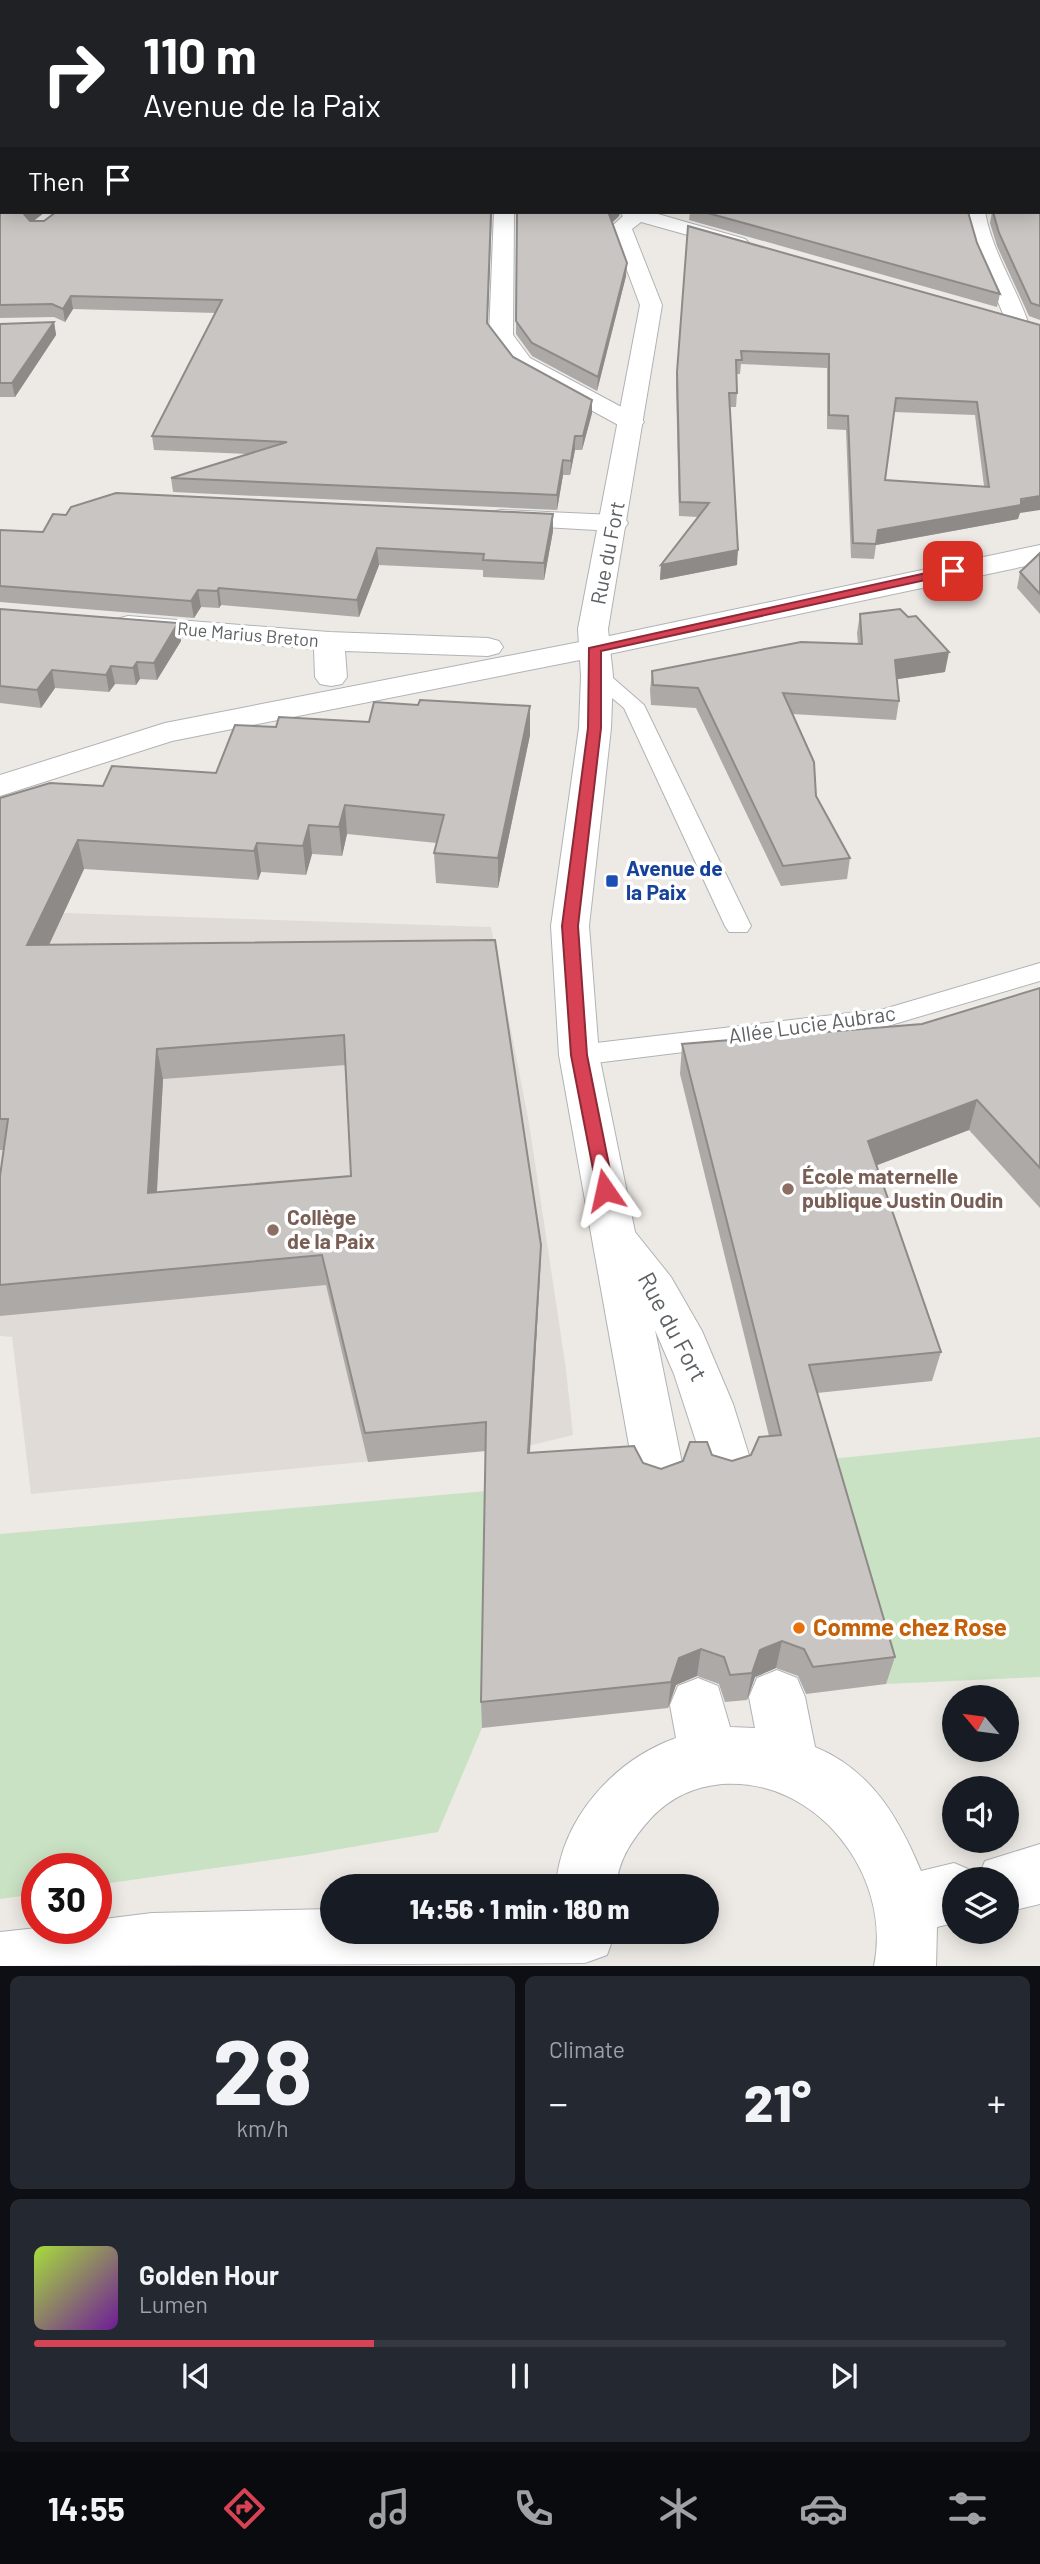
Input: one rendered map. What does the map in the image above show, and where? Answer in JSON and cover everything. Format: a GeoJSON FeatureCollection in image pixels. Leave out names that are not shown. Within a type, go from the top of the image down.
{"type":"FeatureCollection","features":[{"type":"Feature","properties":{"kind":"street"},"geometry":{"type":"LineString","coordinates":[[504,214],[501,335],[522,363],[631,422]]}},
{"type":"Feature","properties":{"kind":"street","name":"Rue du Fort"},"geometry":{"type":"LineString","coordinates":[[633,214],[621,227],[651,305],[595,651],[594,728],[570,926],[579,1055],[659,1473]]}},
{"type":"Feature","properties":{"kind":"street"},"geometry":{"type":"LineString","coordinates":[[638,214],[762,249]]}},
{"type":"Feature","properties":{"kind":"street"},"geometry":{"type":"LineString","coordinates":[[976,214],[979,235],[1006,290],[1017,322]]}},
{"type":"Feature","properties":{"kind":"street"},"geometry":{"type":"LineString","coordinates":[[990,314],[1040,329]]}},
{"type":"Feature","properties":{"kind":"street"},"geometry":{"type":"LineString","coordinates":[[477,517],[614,523]]}},
{"type":"Feature","properties":{"kind":"street"},"geometry":{"type":"LineString","coordinates":[[0,786],[164,733],[595,651],[927,576],[1038,556]]}},
{"type":"Feature","properties":{"kind":"street","name":"Rue Marius Breton"},"geometry":{"type":"LineString","coordinates":[[96,622],[329,641],[488,647]]}},
{"type":"Feature","properties":{"kind":"street","name":"Rue Marius Breton"},"geometry":{"type":"LineString","coordinates":[[329,641],[331,677]]}},
{"type":"Feature","properties":{"kind":"street"},"geometry":{"type":"LineString","coordinates":[[0,766],[166,712],[331,677],[488,647],[595,651]]}},
{"type":"Feature","properties":{"kind":"street","name":"Rue du Fort"},"geometry":{"type":"LineString","coordinates":[[614,1239],[640,1266],[680,1330],[708,1396],[727,1465]]}},
{"type":"Feature","properties":{"kind":"street"},"geometry":{"type":"LineString","coordinates":[[777,1697],[791,1766]]}},
{"type":"Feature","properties":{"kind":"street"},"geometry":{"type":"LineString","coordinates":[[588,1874],[605,1828],[636,1788],[677,1763],[702,1731],[725,1753],[772,1758],[816,1778],[856,1810],[885,1853],[929,1899],[905,1965]]}},
{"type":"Feature","properties":{"kind":"street"},"geometry":{"type":"LineString","coordinates":[[1019,1879],[1040,1874]]}},
{"type":"Feature","properties":{"kind":"street"},"geometry":{"type":"LineString","coordinates":[[0,1963],[336,1944]]}},
{"type":"Feature","properties":{"kind":"lane"},"geometry":{"type":"LineString","coordinates":[[595,651],[633,705],[738,926]]}},
{"type":"Feature","properties":{"kind":"lane","name":"Allée Lucie Aubrac"},"geometry":{"type":"LineString","coordinates":[[579,1055],[884,1018],[1040,972]]}},
{"type":"Feature","properties":{"kind":"shaded area","name":"Collège de la Paix"},"geometry":{"type":"Polygon","coordinates":[[[0,911],[491,927],[529,1123],[566,1369],[573,1435],[528,1446],[31,1494],[12,1337],[0,1336],[0,911]]]}},
{"type":"Feature","properties":{"kind":"green space"},"geometry":{"type":"Polygon","coordinates":[[[1040,1437],[1040,1677],[886,1684],[822,1460],[1040,1437]]]}},
{"type":"Feature","properties":{"kind":"green space"},"geometry":{"type":"Polygon","coordinates":[[[486,1491],[482,1728],[438,1832],[306,1855],[112,1883],[112,1853],[21,1853],[21,1896],[0,1899],[0,1534],[486,1491]]]}},
{"type":"Feature","properties":{"kind":"building"},"geometry":{"type":"Polygon","coordinates":[[[0,214],[24,214],[30,221],[44,221],[53,214],[491,214],[487,323],[513,357],[592,400],[583,436],[575,436],[571,461],[563,460],[557,495],[171,478],[287,442],[152,436],[222,300],[71,296],[63,309],[52,304],[0,305],[0,214]]]}},
{"type":"Feature","properties":{"kind":"building"},"geometry":{"type":"Polygon","coordinates":[[[517,214],[609,214],[627,263],[598,377],[532,343],[516,321],[517,214]]]}},
{"type":"Feature","properties":{"kind":"building"},"geometry":{"type":"Polygon","coordinates":[[[711,214],[969,214],[977,243],[1000,294],[711,214]]]}},
{"type":"Feature","properties":{"kind":"building"},"geometry":{"type":"Polygon","coordinates":[[[994,214],[1040,214],[1040,306],[1031,303],[999,233],[994,214]]]}},
{"type":"Feature","properties":{"kind":"building"},"geometry":{"type":"Polygon","coordinates":[[[688,226],[1040,325],[1040,496],[1021,499],[1021,505],[878,530],[876,544],[853,543],[848,416],[829,415],[829,354],[741,351],[742,360],[736,360],[737,393],[729,393],[738,550],[661,565],[709,503],[680,502],[677,372],[688,226]],[[896,398],[885,480],[989,487],[977,402],[896,398]]]}},
{"type":"Feature","properties":{"kind":"building"},"geometry":{"type":"Polygon","coordinates":[[[54,322],[12,383],[0,383],[0,324],[54,322]]]}},
{"type":"Feature","properties":{"kind":"building"},"geometry":{"type":"Polygon","coordinates":[[[116,493],[553,514],[544,563],[483,560],[484,554],[377,548],[357,600],[219,588],[217,591],[198,590],[191,601],[0,586],[0,530],[43,532],[53,514],[66,515],[71,507],[116,493]]]}},
{"type":"Feature","properties":{"kind":"building"},"geometry":{"type":"Polygon","coordinates":[[[1040,553],[1040,594],[1020,572],[1040,553]]]}},
{"type":"Feature","properties":{"kind":"building"},"geometry":{"type":"Polygon","coordinates":[[[0,609],[178,623],[154,663],[137,662],[133,668],[111,666],[106,675],[52,670],[37,690],[0,686],[0,609]]]}},
{"type":"Feature","properties":{"kind":"building"},"geometry":{"type":"Polygon","coordinates":[[[900,609],[908,617],[916,616],[949,652],[895,660],[899,701],[783,693],[814,762],[816,796],[850,858],[783,866],[698,688],[653,685],[652,671],[801,642],[862,644],[860,614],[900,609]]]}},
{"type":"Feature","properties":{"kind":"building"},"geometry":{"type":"Polygon","coordinates":[[[420,700],[530,706],[498,858],[434,853],[444,815],[345,805],[339,827],[309,825],[303,846],[257,843],[254,851],[78,840],[27,945],[495,940],[541,1245],[528,1453],[634,1446],[643,1463],[661,1469],[683,1461],[690,1442],[707,1442],[712,1455],[732,1461],[751,1455],[759,1437],[781,1435],[682,1044],[922,1024],[1040,988],[1040,1168],[977,1100],[868,1141],[941,1352],[809,1365],[895,1657],[813,1667],[804,1649],[782,1641],[760,1650],[752,1673],[730,1675],[724,1657],[701,1649],[679,1658],[671,1682],[481,1702],[486,1422],[365,1433],[322,1255],[0,1285],[0,1176],[8,1119],[0,1119],[0,798],[50,783],[103,786],[112,766],[216,773],[235,725],[276,727],[279,717],[369,722],[374,702],[418,705],[420,700]],[[344,1035],[157,1049],[148,1193],[351,1176],[344,1035]]]}},
{"type":"Feature","properties":{"kind":"place","name":"Avenue de la Paix"},"geometry":{"type":"Point","coordinates":[612,881]}},
{"type":"Feature","properties":{"kind":"place","name":"École maternelle publique Justin Oudin"},"geometry":{"type":"Point","coordinates":[788,1189]}},
{"type":"Feature","properties":{"kind":"place","name":"Collège de la Paix"},"geometry":{"type":"Point","coordinates":[273,1230]}},
{"type":"Feature","properties":{"kind":"place","name":"Comme chez Rose"},"geometry":{"type":"Point","coordinates":[799,1628]}},
{"type":"Feature","properties":{"kind":"route"},"geometry":{"type":"LineString","coordinates":[[605,1190],[579,1055],[570,926],[594,728],[597,676],[595,648],[953,571]]}}]}
